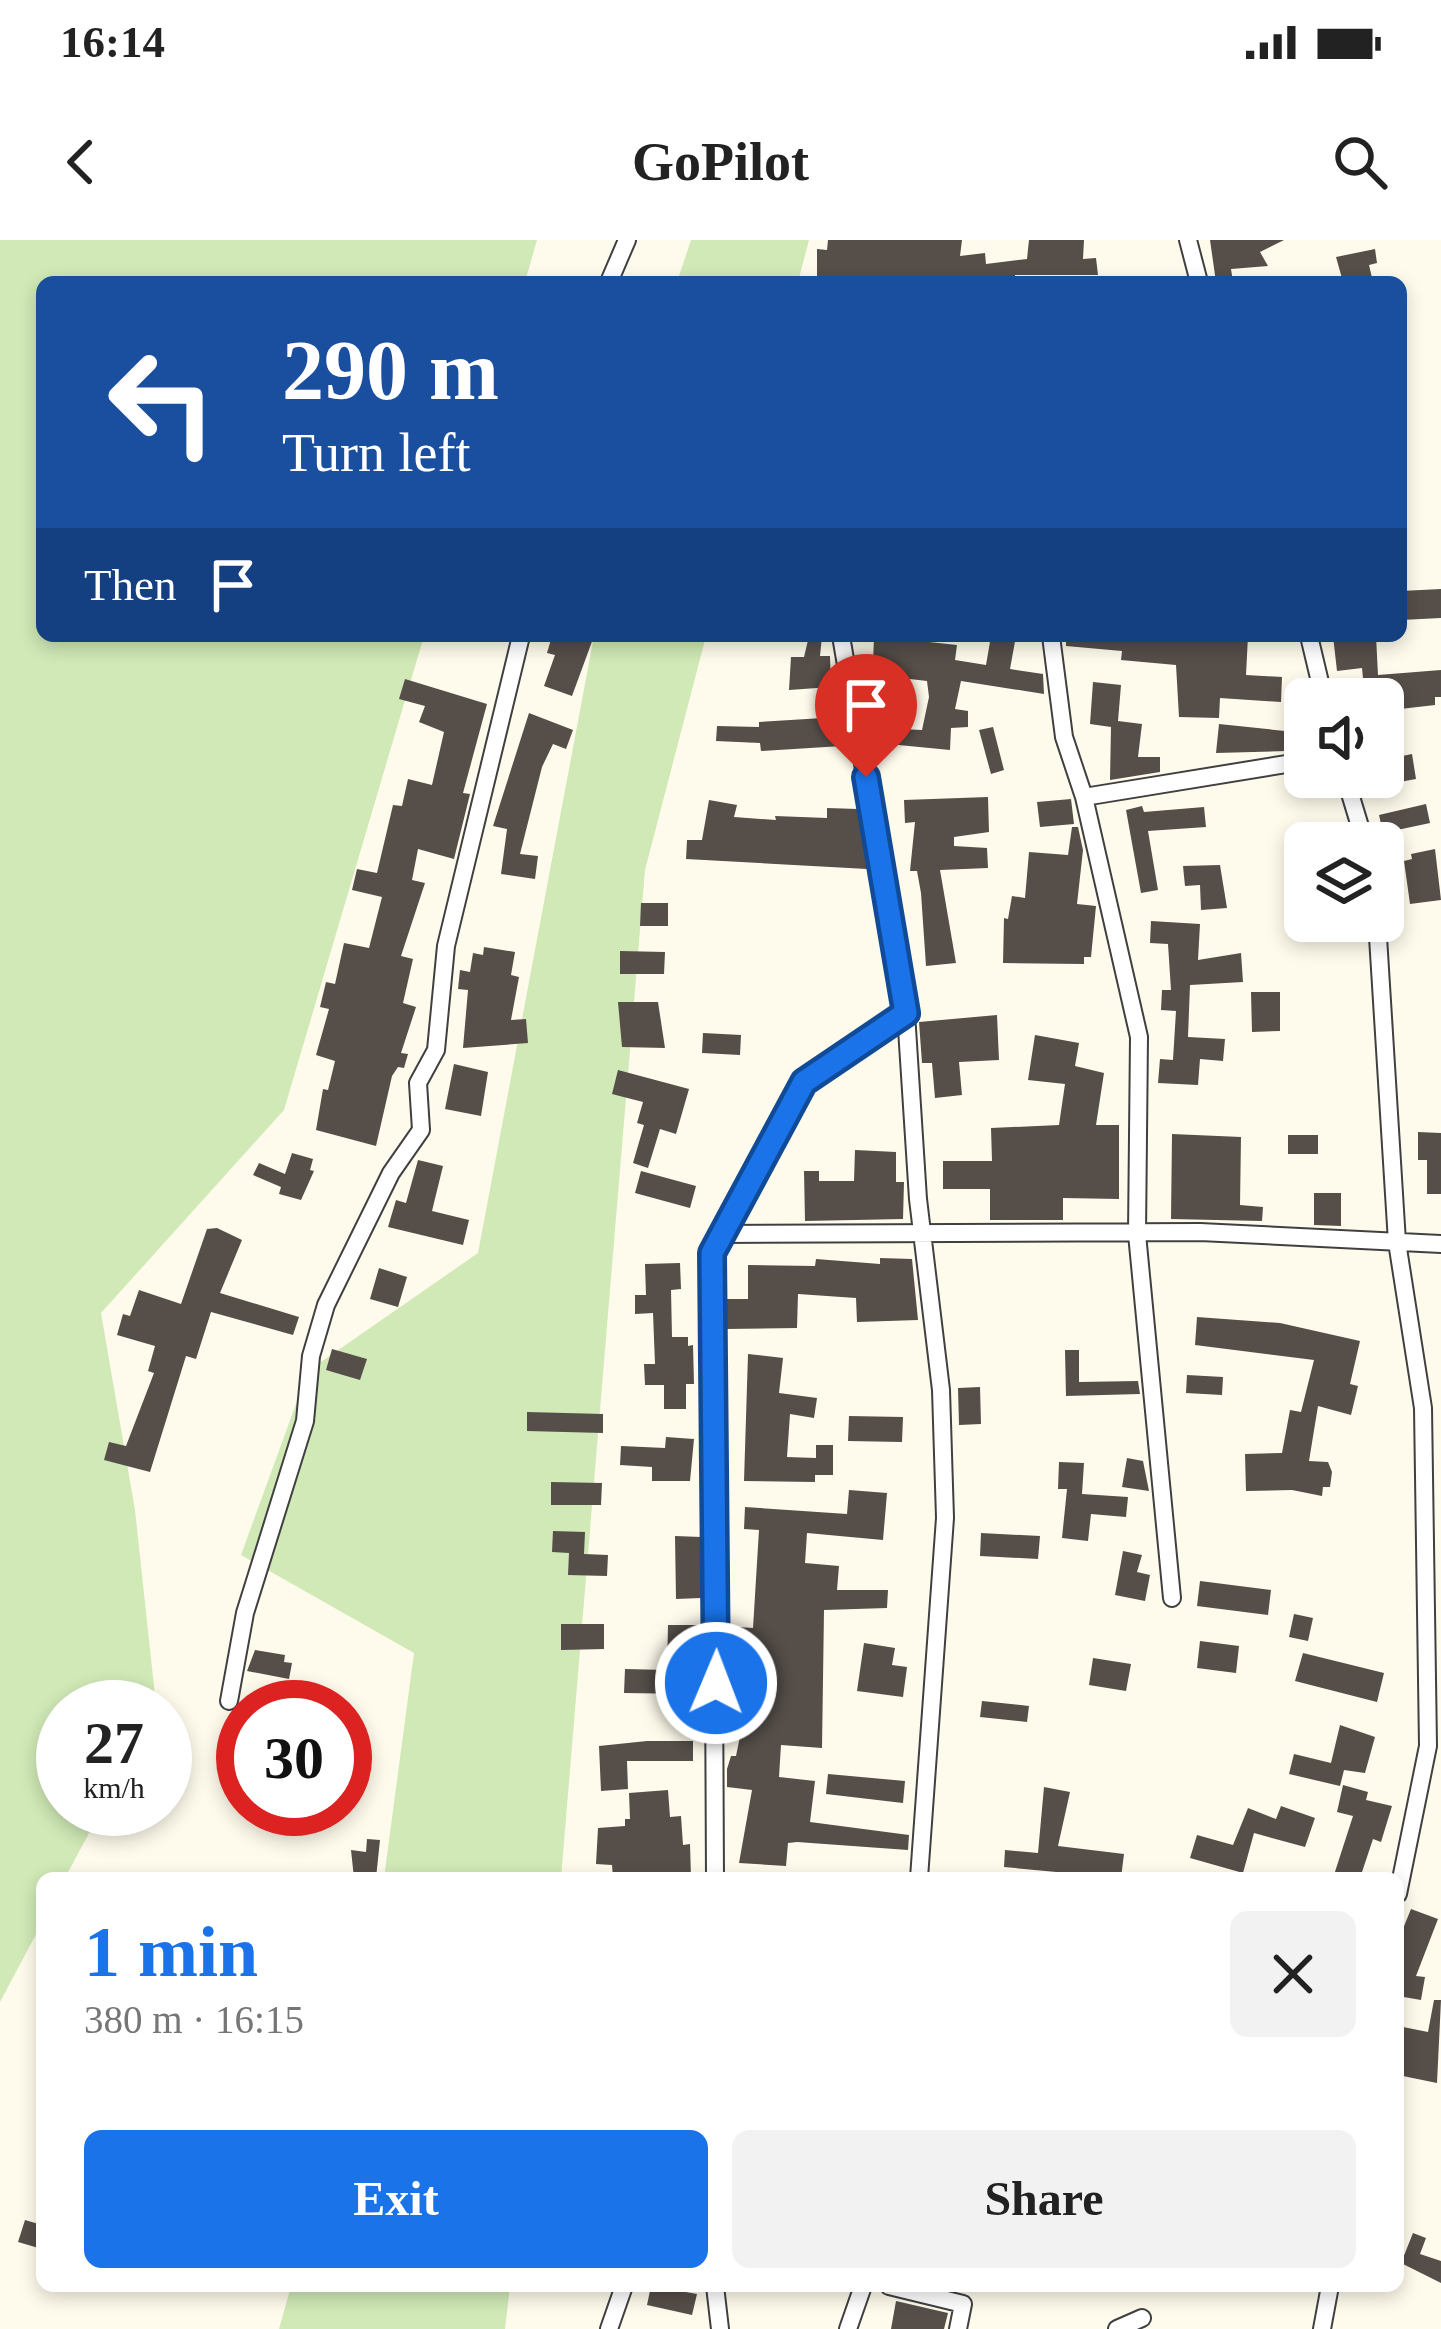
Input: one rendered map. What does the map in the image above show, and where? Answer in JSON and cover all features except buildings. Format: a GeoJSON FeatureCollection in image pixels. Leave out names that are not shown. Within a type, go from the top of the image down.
{"type":"FeatureCollection","features":[{"type":"Feature","properties":{"kind":"street"},"geometry":{"type":"LineString","coordinates":[[612,276],[627,240]]}},
{"type":"Feature","properties":{"kind":"street"},"geometry":{"type":"LineString","coordinates":[[1188,240],[1197,276]]}},
{"type":"Feature","properties":{"kind":"street"},"geometry":{"type":"LineString","coordinates":[[233,1680],[245,1613],[304,1421],[311,1356],[326,1305],[391,1173],[422,1130],[418,1083],[436,1050],[446,946],[520,642]]}},
{"type":"Feature","properties":{"kind":"street"},"geometry":{"type":"LineString","coordinates":[[842,642],[906,1013],[922,1234],[941,1390],[945,1518],[919,1872]]}},
{"type":"Feature","properties":{"kind":"street"},"geometry":{"type":"LineString","coordinates":[[1052,642],[1064,737],[1084,797],[1139,1037],[1137,1234],[1172,1598]]}},
{"type":"Feature","properties":{"kind":"street"},"geometry":{"type":"LineString","coordinates":[[1310,642],[1319,678]]}},
{"type":"Feature","properties":{"kind":"street"},"geometry":{"type":"LineString","coordinates":[[1084,797],[1284,764]]}},
{"type":"Feature","properties":{"kind":"street"},"geometry":{"type":"LineString","coordinates":[[1377,942],[1397,1242],[1423,1408],[1428,1746],[1402,1872]]}},
{"type":"Feature","properties":{"kind":"street"},"geometry":{"type":"LineString","coordinates":[[715,1872],[711,1260],[720,1234],[804,1082],[906,1013]]}},
{"type":"Feature","properties":{"kind":"street"},"geometry":{"type":"LineString","coordinates":[[720,1234],[1137,1234],[1441,1244]]}},
{"type":"Feature","properties":{"kind":"street"},"geometry":{"type":"LineString","coordinates":[[609,2329],[622,2292]]}},
{"type":"Feature","properties":{"kind":"street"},"geometry":{"type":"LineString","coordinates":[[716,2292],[719,2329]]}},
{"type":"Feature","properties":{"kind":"street"},"geometry":{"type":"LineString","coordinates":[[848,2329],[861,2292]]}},
{"type":"Feature","properties":{"kind":"street"},"geometry":{"type":"LineString","coordinates":[[914,2292],[963,2304],[958,2329]]}},
{"type":"Feature","properties":{"kind":"street"},"geometry":{"type":"LineString","coordinates":[[1322,2329],[1329,2292]]}},
{"type":"Feature","properties":{"kind":"street"},"geometry":{"type":"LineString","coordinates":[[1117,2329],[1142,2318]]}},
{"type":"Feature","properties":{"kind":"green space"},"geometry":{"type":"Polygon","coordinates":[[[0,240],[537,240],[527,276],[36,276],[36,642],[422,642],[284,1110],[101,1313],[135,1510],[153,1680],[36,1680],[36,1836],[88,1836],[68,1872],[36,1872],[36,1934],[0,2002],[0,240]]]}},
{"type":"Feature","properties":{"kind":"green space"},"geometry":{"type":"Polygon","coordinates":[[[691,240],[809,240],[800,276],[679,276],[691,240]]]}},
{"type":"Feature","properties":{"kind":"green space"},"geometry":{"type":"Polygon","coordinates":[[[593,642],[704,642],[645,870],[562,1872],[385,1872],[414,1653],[241,1555],[308,1371],[478,1253],[593,642]]]}},
{"type":"Feature","properties":{"kind":"green space"},"geometry":{"type":"Polygon","coordinates":[[[289,2292],[509,2292],[505,2329],[279,2329],[289,2292]]]}},
{"type":"Feature","properties":{"kind":"route"},"geometry":{"type":"LineString","coordinates":[[716,1683],[712,1253],[804,1082],[906,1013],[866,777]]}}]}
